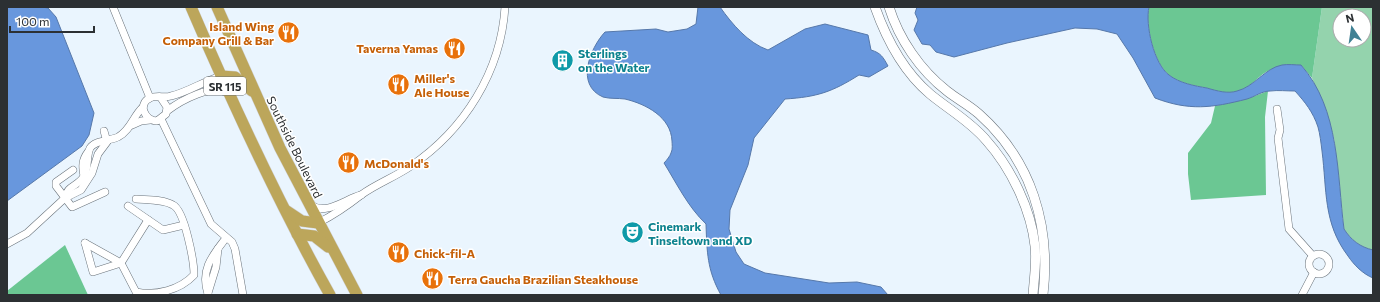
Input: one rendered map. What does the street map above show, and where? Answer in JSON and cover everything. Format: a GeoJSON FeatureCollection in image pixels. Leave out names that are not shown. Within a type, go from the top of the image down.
{"type":"FeatureCollection","features":[{"type":"Feature","properties":{"kind":"highway","name":"SR 115"},"geometry":{"type":"LineString","coordinates":[[191,7],[229,95],[297,234],[330,295]]}},
{"type":"Feature","properties":{"kind":"highway","name":"Southside Boulevard"},"geometry":{"type":"LineString","coordinates":[[217,7],[255,94],[307,201],[357,295]]}},
{"type":"Feature","properties":{"kind":"highway"},"geometry":{"type":"LineString","coordinates":[[221,76],[235,78],[255,94]]}},
{"type":"Feature","properties":{"kind":"highway"},"geometry":{"type":"LineString","coordinates":[[285,209],[302,221],[318,223]]}},
{"type":"Feature","properties":{"kind":"highway"},"geometry":{"type":"LineString","coordinates":[[297,234],[314,236],[326,245],[336,257]]}},
{"type":"Feature","properties":{"kind":"street"},"geometry":{"type":"LineString","coordinates":[[113,7],[150,98]]}},
{"type":"Feature","properties":{"kind":"street"},"geometry":{"type":"LineString","coordinates":[[318,223],[350,205],[361,195],[424,157],[458,125],[477,98],[492,66],[502,31],[505,7]]}},
{"type":"Feature","properties":{"kind":"street"},"geometry":{"type":"LineString","coordinates":[[875,7],[889,40],[908,70],[928,92],[972,126],[986,140],[1011,177],[1028,220],[1035,247],[1033,295]]}},
{"type":"Feature","properties":{"kind":"street"},"geometry":{"type":"LineString","coordinates":[[889,7],[900,35],[913,54],[931,76],[946,90],[966,104],[988,123],[1005,143],[1027,178],[1036,201],[1045,247],[1046,273],[1043,295]]}},
{"type":"Feature","properties":{"kind":"street"},"geometry":{"type":"LineString","coordinates":[[150,98],[173,96],[221,76]]}},
{"type":"Feature","properties":{"kind":"street"},"geometry":{"type":"LineString","coordinates":[[161,120],[167,111],[178,103],[211,90],[221,90],[229,95]]}},
{"type":"Feature","properties":{"kind":"street"},"geometry":{"type":"LineString","coordinates":[[940,101],[946,90]]}},
{"type":"Feature","properties":{"kind":"street"},"geometry":{"type":"LineString","coordinates":[[132,125],[137,112],[150,98]]}},
{"type":"Feature","properties":{"kind":"street"},"geometry":{"type":"LineString","coordinates":[[161,98],[166,104],[167,111]]}},
{"type":"Feature","properties":{"kind":"street"},"geometry":{"type":"LineString","coordinates":[[143,107],[144,113],[150,120]]}},
{"type":"Feature","properties":{"kind":"street"},"geometry":{"type":"LineString","coordinates":[[1277,109],[1280,130],[1278,138],[1290,229],[1313,256]]}},
{"type":"Feature","properties":{"kind":"street"},"geometry":{"type":"LineString","coordinates":[[65,198],[66,191],[84,177],[82,168],[83,158],[90,148],[98,142],[107,142],[120,136],[132,125],[141,121],[161,120]]}},
{"type":"Feature","properties":{"kind":"street"},"geometry":{"type":"LineString","coordinates":[[161,120],[211,224],[232,242],[235,249],[243,295]]}},
{"type":"Feature","properties":{"kind":"street"},"geometry":{"type":"LineString","coordinates":[[104,131],[107,142]]}},
{"type":"Feature","properties":{"kind":"street"},"geometry":{"type":"LineString","coordinates":[[7,244],[27,233],[65,198],[81,190],[92,173],[98,154],[107,142]]}},
{"type":"Feature","properties":{"kind":"street"},"geometry":{"type":"LineString","coordinates":[[1011,177],[1020,165]]}},
{"type":"Feature","properties":{"kind":"street"},"geometry":{"type":"LineString","coordinates":[[73,170],[56,182],[56,186],[72,207],[105,192]]}},
{"type":"Feature","properties":{"kind":"street"},"geometry":{"type":"LineString","coordinates":[[1011,177],[1027,178]]}},
{"type":"Feature","properties":{"kind":"street"},"geometry":{"type":"LineString","coordinates":[[307,201],[316,208],[324,209],[349,198],[361,195]]}},
{"type":"Feature","properties":{"kind":"street"},"geometry":{"type":"LineString","coordinates":[[136,199],[174,205],[178,210],[184,225],[194,264],[194,275],[187,283],[160,294],[136,292],[121,263],[85,243],[93,272],[121,263],[148,220]]}},
{"type":"Feature","properties":{"kind":"street"},"geometry":{"type":"LineString","coordinates":[[128,206],[163,230],[184,225]]}},
{"type":"Feature","properties":{"kind":"street"},"geometry":{"type":"LineString","coordinates":[[207,294],[205,285],[218,247],[226,238]]}},
{"type":"Feature","properties":{"kind":"street"},"geometry":{"type":"LineString","coordinates":[[1313,256],[1322,254],[1327,258],[1329,264],[1323,272],[1314,272]]}},
{"type":"Feature","properties":{"kind":"street"},"geometry":{"type":"LineString","coordinates":[[1313,256],[1309,264],[1314,272]]}},
{"type":"Feature","properties":{"kind":"street"},"geometry":{"type":"LineString","coordinates":[[1302,295],[1314,272]]}},
{"type":"Feature","properties":{"kind":"green space"},"geometry":{"type":"Polygon","coordinates":[[[1149,7],[1322,7],[1312,78],[1301,65],[1278,68],[1266,72],[1246,88],[1237,92],[1229,93],[1192,85],[1177,80],[1169,75],[1164,69],[1155,53],[1148,24],[1149,7]]]}},
{"type":"Feature","properties":{"kind":"green space"},"geometry":{"type":"Polygon","coordinates":[[[1322,7],[1373,7],[1373,250],[1356,242],[1344,229],[1334,138],[1312,78],[1322,7]]]}},
{"type":"Feature","properties":{"kind":"green space"},"geometry":{"type":"Polygon","coordinates":[[[1268,91],[1265,117],[1266,195],[1191,200],[1188,174],[1188,153],[1211,123],[1215,106],[1252,97],[1268,91]]]}},
{"type":"Feature","properties":{"kind":"green space"},"geometry":{"type":"Polygon","coordinates":[[[65,245],[88,295],[7,295],[7,291],[65,245]]]}},
{"type":"Feature","properties":{"kind":"water"},"geometry":{"type":"Polygon","coordinates":[[[7,7],[48,8],[56,17],[94,113],[89,135],[82,146],[7,201],[7,7]]]}},
{"type":"Feature","properties":{"kind":"water"},"geometry":{"type":"Polygon","coordinates":[[[698,7],[720,7],[747,38],[768,50],[805,29],[825,24],[868,35],[871,50],[879,54],[885,60],[888,66],[869,77],[859,75],[841,86],[824,93],[806,97],[785,99],[754,138],[748,165],[730,210],[729,229],[736,252],[744,264],[765,273],[829,283],[857,282],[881,287],[888,295],[721,295],[710,269],[707,252],[706,224],[688,203],[664,163],[672,151],[671,133],[667,125],[656,113],[641,104],[625,99],[603,97],[594,91],[589,84],[587,75],[590,56],[599,39],[605,32],[656,29],[668,32],[687,29],[696,24],[698,7]]]}},
{"type":"Feature","properties":{"kind":"water"},"geometry":{"type":"Polygon","coordinates":[[[917,7],[1149,7],[1148,24],[1152,44],[1164,70],[1173,78],[1182,82],[1222,92],[1234,92],[1243,89],[1276,67],[1284,65],[1301,65],[1314,82],[1330,122],[1338,165],[1344,229],[1356,242],[1373,250],[1373,278],[1362,272],[1353,263],[1340,244],[1334,231],[1330,219],[1326,193],[1318,127],[1314,117],[1295,91],[1267,91],[1247,99],[1201,107],[1179,105],[1167,102],[1155,98],[1133,58],[1117,34],[1097,29],[1075,28],[1007,43],[954,57],[936,52],[930,45],[922,44],[914,30],[918,20],[915,13],[917,7]]]}},
{"type":"Feature","properties":{"kind":"place","name":"Island Wing Company Grill & Bar"},"geometry":{"type":"Point","coordinates":[289,33]}},
{"type":"Feature","properties":{"kind":"place","name":"Taverna Yamas"},"geometry":{"type":"Point","coordinates":[454,48]}},
{"type":"Feature","properties":{"kind":"place","name":"Sterlings on the Water"},"geometry":{"type":"Point","coordinates":[563,60]}},
{"type":"Feature","properties":{"kind":"place","name":"Miller's Ale House"},"geometry":{"type":"Point","coordinates":[398,85]}},
{"type":"Feature","properties":{"kind":"place","name":"McDonald's"},"geometry":{"type":"Point","coordinates":[349,163]}},
{"type":"Feature","properties":{"kind":"place","name":"Cinemark Tinseltown and XD"},"geometry":{"type":"Point","coordinates":[632,233]}},
{"type":"Feature","properties":{"kind":"place","name":"Chick-fil-A"},"geometry":{"type":"Point","coordinates":[398,253]}},
{"type":"Feature","properties":{"kind":"place","name":"Terra Gaucha Brazilian Steakhouse"},"geometry":{"type":"Point","coordinates":[433,279]}}]}
